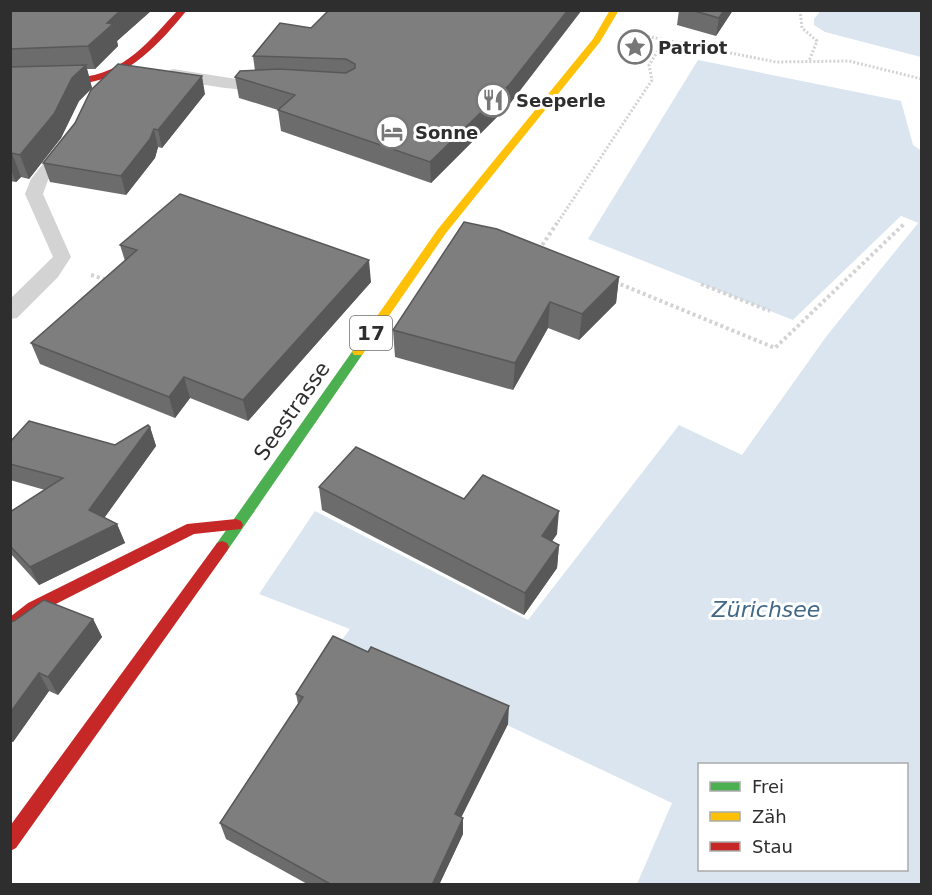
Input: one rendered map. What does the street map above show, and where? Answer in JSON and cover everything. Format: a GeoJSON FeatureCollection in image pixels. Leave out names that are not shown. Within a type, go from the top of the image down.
{"type":"FeatureCollection","features":[{"type":"Feature","properties":{"kind":"main road"},"geometry":{"type":"LineString","coordinates":[[10,81],[45,76],[84,80],[106,77],[126,66],[183,10]]}},
{"type":"Feature","properties":{"kind":"main road","name":"Seestrasse"},"geometry":{"type":"LineString","coordinates":[[10,842],[442,231],[597,40],[615,10]]}},
{"type":"Feature","properties":{"kind":"main road"},"geometry":{"type":"LineString","coordinates":[[10,626],[33,608],[192,528],[236,525]]}},
{"type":"Feature","properties":{"kind":"lane"},"geometry":{"type":"LineString","coordinates":[[95,98],[126,66],[243,85],[282,83]]}},
{"type":"Feature","properties":{"kind":"lane"},"geometry":{"type":"LineString","coordinates":[[10,312],[19,299],[57,266],[62,257],[60,248],[34,194],[40,178],[75,131]]}},
{"type":"Feature","properties":{"kind":"path"},"geometry":{"type":"LineString","coordinates":[[800,10],[802,28],[818,41],[809,61]]}},
{"type":"Feature","properties":{"kind":"path"},"geometry":{"type":"LineString","coordinates":[[630,33],[776,62],[849,61],[921,79]]}},
{"type":"Feature","properties":{"kind":"path"},"geometry":{"type":"LineString","coordinates":[[539,251],[652,80],[649,65],[665,40]]}},
{"type":"Feature","properties":{"kind":"path"},"geometry":{"type":"LineString","coordinates":[[614,282],[775,348],[905,223]]}},
{"type":"Feature","properties":{"kind":"path"},"geometry":{"type":"LineString","coordinates":[[529,246],[550,255]]}},
{"type":"Feature","properties":{"kind":"path"},"geometry":{"type":"LineString","coordinates":[[57,266],[111,281]]}},
{"type":"Feature","properties":{"kind":"path"},"geometry":{"type":"LineString","coordinates":[[701,284],[770,311]]}},
{"type":"Feature","properties":{"kind":"water"},"geometry":{"type":"Polygon","coordinates":[[[821,10],[921,11],[921,57],[825,32],[814,25],[814,19],[821,10]]]}},
{"type":"Feature","properties":{"kind":"water","name":"Zürichsee"},"geometry":{"type":"Polygon","coordinates":[[[698,60],[901,101],[913,145],[922,151],[921,884],[637,884],[672,803],[338,645],[350,629],[259,594],[315,511],[528,620],[679,425],[742,455],[828,334],[918,223],[901,216],[793,320],[588,239],[698,60]]]}},
{"type":"Feature","properties":{"kind":"pier"},"geometry":{"type":"Polygon","coordinates":[[[901,216],[918,223],[828,334],[826,333],[913,224],[902,220],[796,321],[793,320],[901,216]]]}},
{"type":"Feature","properties":{"kind":"building"},"geometry":{"type":"Polygon","coordinates":[[[10,10],[121,10],[107,23],[113,24],[88,46],[10,49],[10,10]]]}},
{"type":"Feature","properties":{"kind":"building"},"geometry":{"type":"Polygon","coordinates":[[[329,10],[568,10],[510,84],[430,162],[278,110],[295,95],[235,77],[240,71],[279,69],[346,73],[355,68],[355,64],[346,59],[253,56],[280,23],[311,28],[329,10]]]}},
{"type":"Feature","properties":{"kind":"building"},"geometry":{"type":"Polygon","coordinates":[[[691,10],[724,10],[719,18],[691,10]]]}},
{"type":"Feature","properties":{"kind":"building"},"geometry":{"type":"Polygon","coordinates":[[[118,64],[202,76],[158,130],[154,129],[150,139],[121,176],[43,163],[75,123],[91,90],[118,64]]]}},
{"type":"Feature","properties":{"kind":"building"},"geometry":{"type":"Polygon","coordinates":[[[86,65],[72,78],[54,114],[20,155],[12,153],[10,155],[10,67],[86,65]]]}},
{"type":"Feature","properties":{"kind":"building"},"geometry":{"type":"Polygon","coordinates":[[[180,194],[369,260],[243,400],[184,377],[169,397],[31,343],[137,250],[120,245],[180,194]]]}},
{"type":"Feature","properties":{"kind":"building"},"geometry":{"type":"Polygon","coordinates":[[[464,222],[497,229],[619,277],[582,314],[550,302],[515,363],[393,330],[464,222]]]}},
{"type":"Feature","properties":{"kind":"building"},"geometry":{"type":"Polygon","coordinates":[[[29,421],[115,445],[148,425],[150,427],[89,510],[117,524],[30,567],[10,546],[10,512],[63,478],[10,464],[10,442],[29,421]]]}},
{"type":"Feature","properties":{"kind":"building"},"geometry":{"type":"Polygon","coordinates":[[[356,447],[464,499],[483,475],[559,511],[542,536],[559,545],[525,593],[319,487],[356,447]]]}},
{"type":"Feature","properties":{"kind":"building"},"geometry":{"type":"Polygon","coordinates":[[[44,600],[93,619],[48,677],[39,673],[10,713],[10,622],[44,600]]]}},
{"type":"Feature","properties":{"kind":"building"},"geometry":{"type":"Polygon","coordinates":[[[333,636],[368,652],[371,647],[509,706],[455,814],[463,818],[432,885],[332,885],[220,823],[303,697],[296,694],[333,636]]]}},
{"type":"Feature","properties":{"kind":"traffic: fast"},"geometry":{"type":"LineString","coordinates":[[222,547],[358,352]]}},
{"type":"Feature","properties":{"kind":"traffic: slow"},"geometry":{"type":"LineString","coordinates":[[358,352],[442,231],[597,40],[615,10]]}},
{"type":"Feature","properties":{"kind":"traffic: jam"},"geometry":{"type":"LineString","coordinates":[[10,81],[84,80],[114,72],[140,55],[183,10]]}},
{"type":"Feature","properties":{"kind":"traffic: jam"},"geometry":{"type":"LineString","coordinates":[[10,626],[33,608],[192,528],[236,525]]}},
{"type":"Feature","properties":{"kind":"traffic: jam"},"geometry":{"type":"LineString","coordinates":[[10,842],[222,547]]}},
{"type":"Feature","properties":{"kind":"place","name":"Patriot"},"geometry":{"type":"Point","coordinates":[635,47]}},
{"type":"Feature","properties":{"kind":"place","name":"Seeperle"},"geometry":{"type":"Point","coordinates":[493,100]}},
{"type":"Feature","properties":{"kind":"place","name":"Sonne"},"geometry":{"type":"Point","coordinates":[392,132]}}]}
